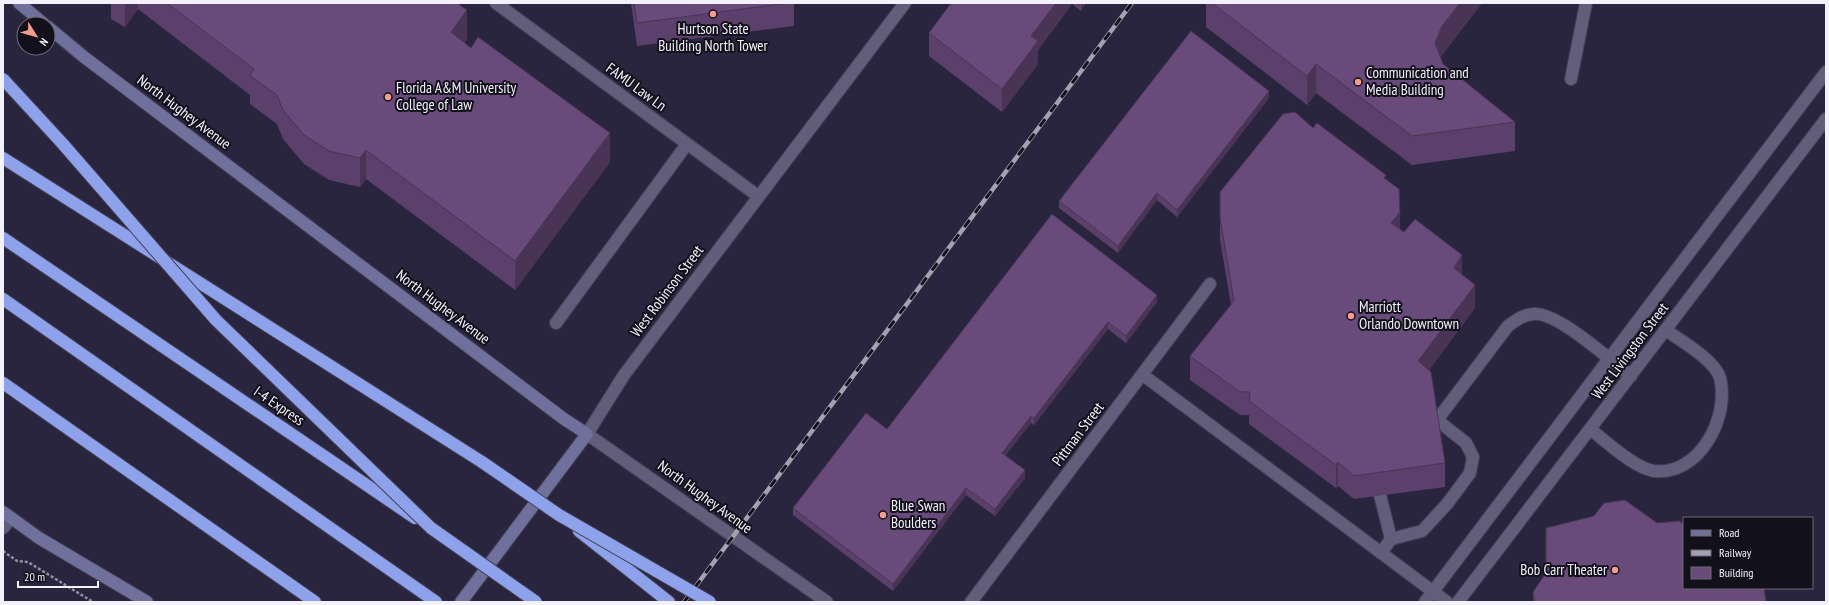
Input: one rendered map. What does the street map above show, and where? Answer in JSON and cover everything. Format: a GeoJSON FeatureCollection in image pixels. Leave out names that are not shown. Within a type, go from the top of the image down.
{"type":"FeatureCollection","features":[{"type":"Feature","properties":{"kind":"highway"},"geometry":{"type":"LineString","coordinates":[[3,79],[62,143],[216,320],[431,528]]}},
{"type":"Feature","properties":{"kind":"highway"},"geometry":{"type":"LineString","coordinates":[[3,158],[482,462],[559,515],[669,602]]}},
{"type":"Feature","properties":{"kind":"highway","name":"I-4 Express"},"geometry":{"type":"LineString","coordinates":[[3,238],[431,528],[536,602]]}},
{"type":"Feature","properties":{"kind":"highway"},"geometry":{"type":"LineString","coordinates":[[3,300],[436,602]]}},
{"type":"Feature","properties":{"kind":"highway"},"geometry":{"type":"LineString","coordinates":[[3,382],[315,602]]}},
{"type":"Feature","properties":{"kind":"highway"},"geometry":{"type":"LineString","coordinates":[[559,515],[710,602]]}},
{"type":"Feature","properties":{"kind":"main road"},"geometry":{"type":"LineString","coordinates":[[19,3],[34,16]]}},
{"type":"Feature","properties":{"kind":"main road","name":"North Hughey Avenue"},"geometry":{"type":"LineString","coordinates":[[56,34],[84,57],[558,414],[587,434]]}},
{"type":"Feature","properties":{"kind":"main road","name":"West Robinson Street"},"geometry":{"type":"LineString","coordinates":[[461,602],[587,434]]}},
{"type":"Feature","properties":{"kind":"main road"},"geometry":{"type":"LineString","coordinates":[[7,515],[40,538],[148,602]]}},
{"type":"Feature","properties":{"kind":"street","name":"FAMU Law Ln"},"geometry":{"type":"LineString","coordinates":[[496,3],[758,196]]}},
{"type":"Feature","properties":{"kind":"street","name":"West Robinson Street"},"geometry":{"type":"LineString","coordinates":[[587,434],[624,375],[905,3]]}},
{"type":"Feature","properties":{"kind":"street"},"geometry":{"type":"LineString","coordinates":[[1571,79],[1586,3]]}},
{"type":"Feature","properties":{"kind":"street"},"geometry":{"type":"LineString","coordinates":[[1426,602],[1826,72]]}},
{"type":"Feature","properties":{"kind":"street","name":"West Livingston Street"},"geometry":{"type":"LineString","coordinates":[[1458,602],[1826,119]]}},
{"type":"Feature","properties":{"kind":"street"},"geometry":{"type":"LineString","coordinates":[[556,323],[687,144]]}},
{"type":"Feature","properties":{"kind":"street","name":"Pittman Street"},"geometry":{"type":"LineString","coordinates":[[972,602],[1210,284]]}},
{"type":"Feature","properties":{"kind":"street"},"geometry":{"type":"LineString","coordinates":[[1381,553],[1391,539],[1422,531],[1447,504],[1470,473],[1473,457],[1466,443],[1437,420],[1508,326],[1519,317],[1534,314],[1547,315],[1561,322],[1631,376]]}},
{"type":"Feature","properties":{"kind":"street"},"geometry":{"type":"LineString","coordinates":[[1590,429],[1636,463],[1653,471],[1675,469],[1696,456],[1707,444],[1717,426],[1721,410],[1720,378],[1708,362],[1666,330]]}},
{"type":"Feature","properties":{"kind":"street"},"geometry":{"type":"LineString","coordinates":[[1143,375],[1447,602]]}},
{"type":"Feature","properties":{"kind":"street","name":"North Hughey Avenue"},"geometry":{"type":"LineString","coordinates":[[587,434],[827,602]]}},
{"type":"Feature","properties":{"kind":"street"},"geometry":{"type":"LineString","coordinates":[[1380,495],[1391,539]]}},
{"type":"Feature","properties":{"kind":"street"},"geometry":{"type":"LineString","coordinates":[[3,528],[7,515]]}},
{"type":"Feature","properties":{"kind":"path"},"geometry":{"type":"LineString","coordinates":[[3,551],[17,561],[28,562],[93,602]]}},
{"type":"Feature","properties":{"kind":"building","name":"Florida A&M University College of Law"},"geometry":{"type":"Polygon","coordinates":[[[167,3],[457,3],[467,10],[451,32],[471,48],[478,37],[610,133],[515,261],[366,150],[360,158],[329,151],[304,135],[283,110],[277,95],[250,76],[254,69],[167,3]]]}},
{"type":"Feature","properties":{"kind":"building"},"geometry":{"type":"Polygon","coordinates":[[[634,3],[788,3],[637,23],[634,3]]]}},
{"type":"Feature","properties":{"kind":"building"},"geometry":{"type":"Polygon","coordinates":[[[951,3],[1056,3],[1031,36],[1038,41],[1002,89],[929,33],[951,3]]]}},
{"type":"Feature","properties":{"kind":"building","name":"Communication and Media Building"},"geometry":{"type":"Polygon","coordinates":[[[1212,3],[1460,3],[1442,26],[1435,43],[1443,64],[1515,122],[1412,136],[1316,64],[1307,76],[1212,3]]]}},
{"type":"Feature","properties":{"kind":"building"},"geometry":{"type":"Polygon","coordinates":[[[1191,31],[1269,91],[1177,210],[1157,193],[1118,246],[1059,201],[1191,31]]]}},
{"type":"Feature","properties":{"kind":"building","name":"Marriott Orlando Downtown"},"geometry":{"type":"Polygon","coordinates":[[[1295,112],[1313,128],[1317,123],[1386,175],[1384,178],[1399,189],[1400,212],[1391,223],[1404,232],[1415,219],[1462,255],[1454,268],[1475,285],[1418,361],[1431,372],[1445,463],[1354,476],[1338,462],[1336,465],[1249,401],[1250,392],[1240,392],[1190,356],[1234,301],[1220,217],[1220,192],[1283,114],[1295,112]]]}},
{"type":"Feature","properties":{"kind":"building"},"geometry":{"type":"Polygon","coordinates":[[[1052,214],[1157,295],[1126,336],[1108,322],[1034,418],[1031,416],[1002,453],[1025,470],[995,509],[966,488],[893,584],[793,508],[866,413],[887,429],[1052,214]]]}},
{"type":"Feature","properties":{"kind":"building","name":"Bob Carr Theater"},"geometry":{"type":"Polygon","coordinates":[[[1625,500],[1657,523],[1679,521],[1683,523],[1683,589],[1764,589],[1766,602],[1535,602],[1533,592],[1546,573],[1546,528],[1594,516],[1604,503],[1625,500]]]}},
{"type":"Feature","properties":{"kind":"railway"},"geometry":{"type":"LineString","coordinates":[[684,602],[1132,3]]}},
{"type":"Feature","properties":{"kind":"place","name":"Hurtson State Building North Tower"},"geometry":{"type":"Point","coordinates":[713,14]}},
{"type":"Feature","properties":{"kind":"place","name":"Communication and Media Building"},"geometry":{"type":"Point","coordinates":[1358,82]}},
{"type":"Feature","properties":{"kind":"place","name":"Florida A&M University College of Law"},"geometry":{"type":"Point","coordinates":[388,97]}},
{"type":"Feature","properties":{"kind":"place","name":"Marriott Orlando Downtown"},"geometry":{"type":"Point","coordinates":[1351,316]}},
{"type":"Feature","properties":{"kind":"place","name":"Blue Swan Boulders"},"geometry":{"type":"Point","coordinates":[883,515]}},
{"type":"Feature","properties":{"kind":"place","name":"Bob Carr Theater"},"geometry":{"type":"Point","coordinates":[1615,570]}}]}
